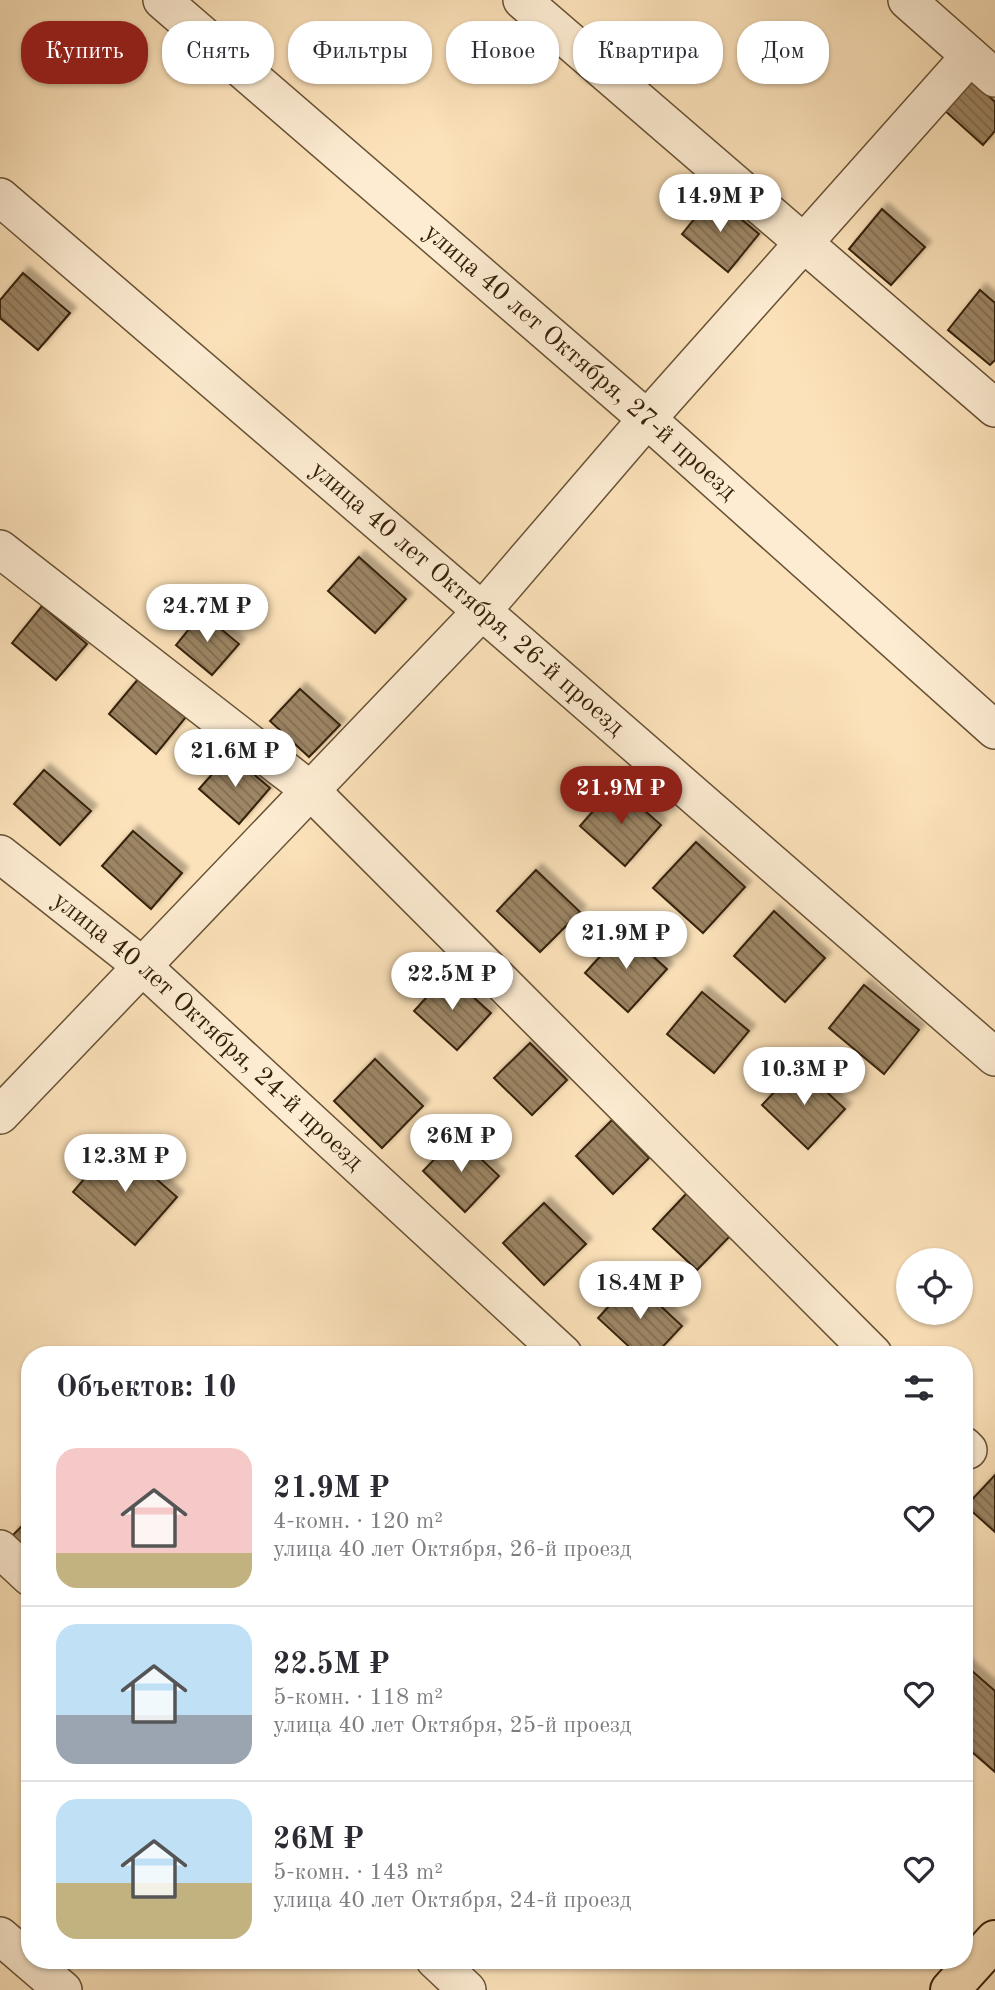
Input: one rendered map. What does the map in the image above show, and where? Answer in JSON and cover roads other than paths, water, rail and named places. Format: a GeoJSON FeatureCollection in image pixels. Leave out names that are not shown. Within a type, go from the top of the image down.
{"type":"FeatureCollection","features":[{"type":"Feature","properties":{"kind":"highway"},"geometry":{"type":"LineString","coordinates":[[973,1964],[995,1940]]}},
{"type":"Feature","properties":{"kind":"highway"},"geometry":{"type":"LineString","coordinates":[[950,1990],[969,1969]]}},
{"type":"Feature","properties":{"kind":"street","name":"улица 40 лет Октября, 27-й проезд"},"geometry":{"type":"LineString","coordinates":[[162,0],[647,419],[995,730]]}},
{"type":"Feature","properties":{"kind":"street"},"geometry":{"type":"LineString","coordinates":[[522,0],[995,408]]}},
{"type":"Feature","properties":{"kind":"street"},"geometry":{"type":"LineString","coordinates":[[0,1115],[482,611],[804,242],[983,67],[907,0]]}},
{"type":"Feature","properties":{"kind":"street","name":"улица 40 лет Октября, 26-й проезд"},"geometry":{"type":"LineString","coordinates":[[0,197],[995,1057]]}},
{"type":"Feature","properties":{"kind":"street"},"geometry":{"type":"LineString","coordinates":[[0,549],[310,790],[865,1346]]}},
{"type":"Feature","properties":{"kind":"street","name":"улица 40 лет Октября, 24-й проезд"},"geometry":{"type":"LineString","coordinates":[[0,855],[142,967],[555,1346]]}},
{"type":"Feature","properties":{"kind":"street"},"geometry":{"type":"LineString","coordinates":[[0,1549],[21,1569]]}},
{"type":"Feature","properties":{"kind":"street"},"geometry":{"type":"LineString","coordinates":[[0,1936],[21,1954]]}},
{"type":"Feature","properties":{"kind":"street"},"geometry":{"type":"LineString","coordinates":[[38,1969],[63,1990]]}},
{"type":"Feature","properties":{"kind":"street"},"geometry":{"type":"LineString","coordinates":[[445,1969],[467,1990]]}}]}
